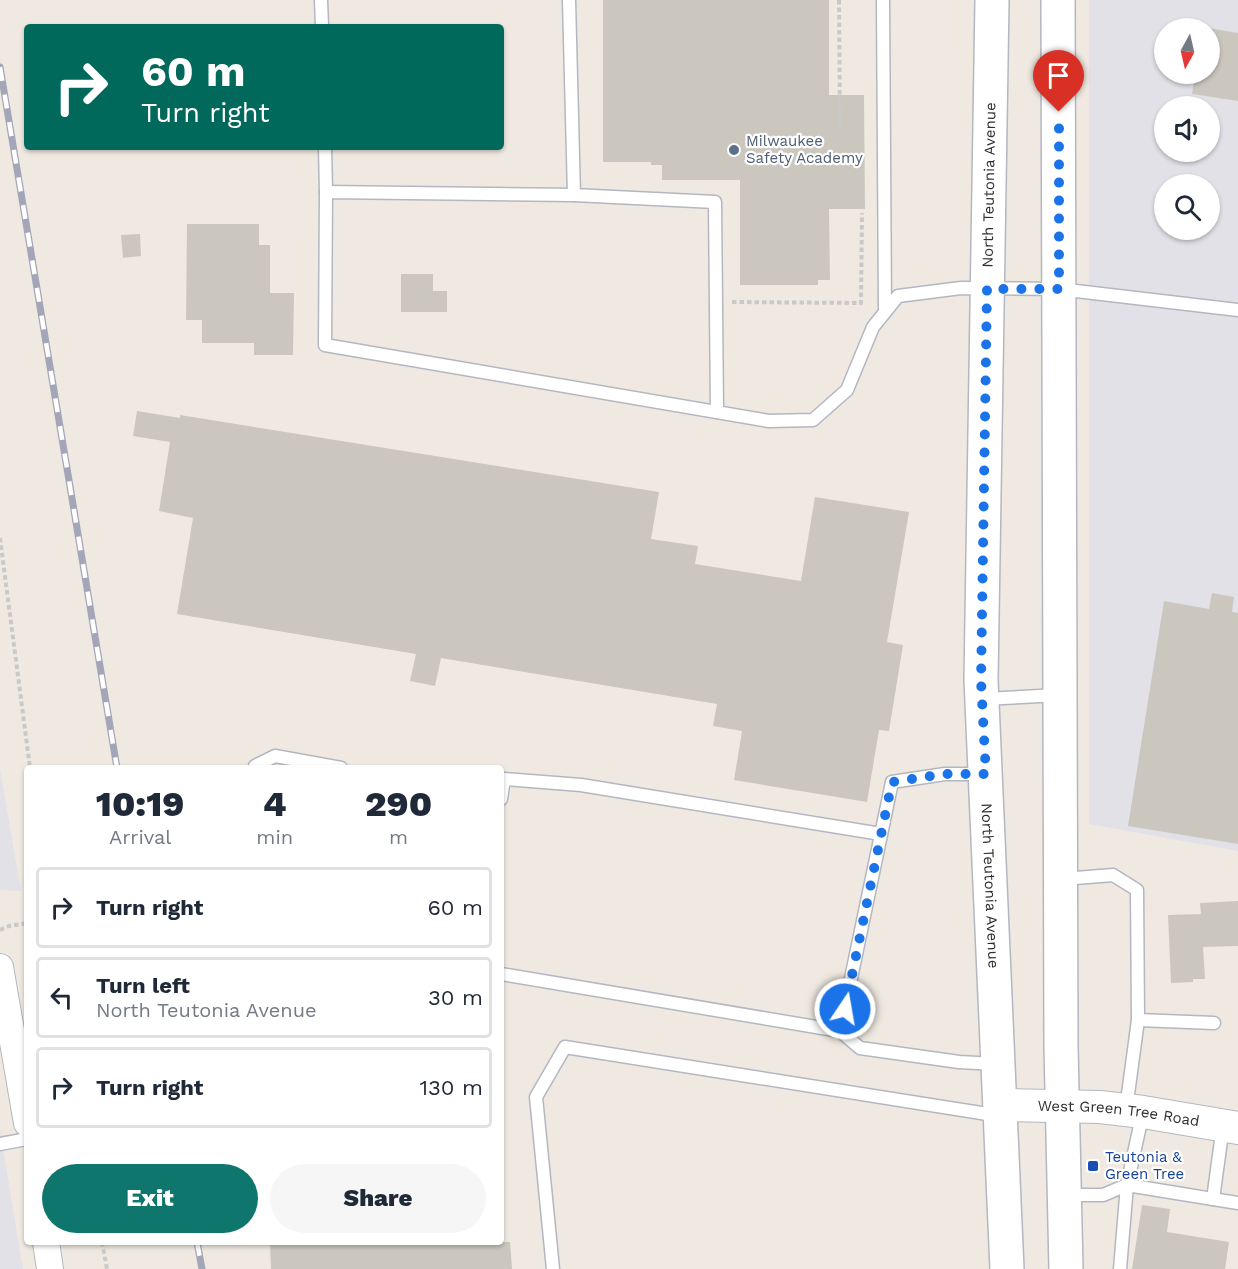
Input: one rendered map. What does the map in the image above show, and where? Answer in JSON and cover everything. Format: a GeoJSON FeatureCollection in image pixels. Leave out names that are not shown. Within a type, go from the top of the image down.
{"type":"FeatureCollection","features":[{"type":"Feature","properties":{"kind":"main road","name":"North Teutonia Avenue"},"geometry":{"type":"LineString","coordinates":[[992,0],[982,699],[1006,1269]]}},
{"type":"Feature","properties":{"kind":"main road"},"geometry":{"type":"LineString","coordinates":[[1058,0],[1062,1105],[1066,1269]]}},
{"type":"Feature","properties":{"kind":"street"},"geometry":{"type":"LineString","coordinates":[[0,967],[24,1106]]}},
{"type":"Feature","properties":{"kind":"street","name":"West Green Tree Road"},"geometry":{"type":"LineString","coordinates":[[1001,1110],[1062,1105],[1134,1111],[1230,1127]]}},
{"type":"Feature","properties":{"kind":"street"},"geometry":{"type":"LineString","coordinates":[[47,1245],[51,1269]]}},
{"type":"Feature","properties":{"kind":"lane"},"geometry":{"type":"LineString","coordinates":[[321,0],[322,24]]}},
{"type":"Feature","properties":{"kind":"lane"},"geometry":{"type":"LineString","coordinates":[[569,0],[574,195]]}},
{"type":"Feature","properties":{"kind":"lane"},"geometry":{"type":"LineString","coordinates":[[883,0],[885,312]]}},
{"type":"Feature","properties":{"kind":"lane"},"geometry":{"type":"LineString","coordinates":[[325,150],[325,345],[769,421],[813,420],[847,390],[873,327],[898,296],[962,288],[1059,289],[1238,310]]}},
{"type":"Feature","properties":{"kind":"lane"},"geometry":{"type":"LineString","coordinates":[[326,192],[574,195],[715,202],[717,412]]}},
{"type":"Feature","properties":{"kind":"lane"},"geometry":{"type":"LineString","coordinates":[[982,699],[1060,695]]}},
{"type":"Feature","properties":{"kind":"lane"},"geometry":{"type":"LineString","coordinates":[[257,765],[275,756],[324,765]]}},
{"type":"Feature","properties":{"kind":"lane"},"geometry":{"type":"LineString","coordinates":[[840,1031],[892,782],[945,774],[986,774]]}},
{"type":"Feature","properties":{"kind":"lane"},"geometry":{"type":"LineString","coordinates":[[504,779],[581,785],[881,834]]}},
{"type":"Feature","properties":{"kind":"lane"},"geometry":{"type":"LineString","coordinates":[[1061,880],[1113,875],[1137,890],[1138,1020],[1134,1111],[1120,1269]]}},
{"type":"Feature","properties":{"kind":"lane"},"geometry":{"type":"LineString","coordinates":[[504,975],[840,1031],[860,1048],[959,1062],[999,1064]]}},
{"type":"Feature","properties":{"kind":"lane"},"geometry":{"type":"LineString","coordinates":[[1138,1020],[1214,1023]]}},
{"type":"Feature","properties":{"kind":"lane"},"geometry":{"type":"LineString","coordinates":[[553,1269],[536,1097],[565,1047],[1001,1110]]}},
{"type":"Feature","properties":{"kind":"lane"},"geometry":{"type":"LineString","coordinates":[[1213,1199],[1230,1127]]}},
{"type":"Feature","properties":{"kind":"lane"},"geometry":{"type":"LineString","coordinates":[[0,1144],[24,1140]]}},
{"type":"Feature","properties":{"kind":"lane"},"geometry":{"type":"LineString","coordinates":[[1064,1194],[1103,1196],[1127,1185],[1238,1203]]}},
{"type":"Feature","properties":{"kind":"path"},"geometry":{"type":"LineString","coordinates":[[839,0],[840,128]]}},
{"type":"Feature","properties":{"kind":"path"},"geometry":{"type":"LineString","coordinates":[[728,302],[861,303],[862,213]]}},
{"type":"Feature","properties":{"kind":"path"},"geometry":{"type":"LineString","coordinates":[[0,538],[30,765]]}},
{"type":"Feature","properties":{"kind":"path"},"geometry":{"type":"LineString","coordinates":[[0,930],[24,924]]}},
{"type":"Feature","properties":{"kind":"path"},"geometry":{"type":"LineString","coordinates":[[103,1245],[107,1269]]}},
{"type":"Feature","properties":{"kind":"shaded area"},"geometry":{"type":"Polygon","coordinates":[[[1089,0],[1238,0],[1238,851],[1089,824],[1089,0]]]}},
{"type":"Feature","properties":{"kind":"shaded area"},"geometry":{"type":"Polygon","coordinates":[[[0,769],[21,891],[0,890],[0,769]]]}},
{"type":"Feature","properties":{"kind":"shaded area"},"geometry":{"type":"Polygon","coordinates":[[[0,1130],[8,1178],[23,1269],[0,1269],[0,1130]]]}},
{"type":"Feature","properties":{"kind":"building","name":"Milwaukee Safety Academy"},"geometry":{"type":"Polygon","coordinates":[[[603,0],[829,0],[829,95],[864,95],[865,209],[829,209],[830,280],[818,280],[818,285],[740,285],[740,180],[662,180],[662,165],[651,165],[651,162],[603,162],[603,0]]]}},
{"type":"Feature","properties":{"kind":"building"},"geometry":{"type":"Polygon","coordinates":[[[1220,30],[1238,33],[1238,101],[1220,98],[1220,96],[1192,94],[1194,84],[1220,84],[1220,30]]]}},
{"type":"Feature","properties":{"kind":"building"},"geometry":{"type":"Polygon","coordinates":[[[187,224],[259,224],[259,245],[270,245],[270,293],[294,293],[293,355],[254,355],[254,343],[202,343],[202,320],[186,320],[187,224]]]}},
{"type":"Feature","properties":{"kind":"building"},"geometry":{"type":"Polygon","coordinates":[[[140,234],[141,256],[123,258],[121,235],[140,234]]]}},
{"type":"Feature","properties":{"kind":"building"},"geometry":{"type":"Polygon","coordinates":[[[401,274],[433,274],[433,291],[447,291],[447,312],[401,312],[401,274]]]}},
{"type":"Feature","properties":{"kind":"building"},"geometry":{"type":"Polygon","coordinates":[[[137,411],[180,418],[180,415],[659,492],[651,539],[698,546],[695,564],[801,581],[815,497],[909,512],[887,642],[903,645],[889,731],[879,730],[867,802],[734,780],[742,731],[713,726],[717,704],[441,658],[435,686],[410,681],[416,654],[177,614],[193,518],[159,511],[170,442],[133,436],[137,411]]]}},
{"type":"Feature","properties":{"kind":"building"},"geometry":{"type":"Polygon","coordinates":[[[1212,593],[1234,597],[1232,612],[1238,613],[1238,844],[1128,826],[1164,601],[1209,609],[1212,593]]]}},
{"type":"Feature","properties":{"kind":"building"},"geometry":{"type":"Polygon","coordinates":[[[1238,901],[1238,946],[1203,947],[1205,979],[1171,983],[1168,915],[1201,914],[1200,903],[1238,901]]]}},
{"type":"Feature","properties":{"kind":"building"},"geometry":{"type":"Polygon","coordinates":[[[1142,1205],[1170,1209],[1167,1232],[1229,1242],[1225,1269],[1132,1269],[1142,1205]]]}},
{"type":"Feature","properties":{"kind":"building"},"geometry":{"type":"Polygon","coordinates":[[[504,1242],[510,1242],[512,1269],[271,1269],[270,1245],[504,1245],[504,1242]]]}},
{"type":"Feature","properties":{"kind":"railway"},"geometry":{"type":"LineString","coordinates":[[0,67],[116,765]]}},
{"type":"Feature","properties":{"kind":"railway"},"geometry":{"type":"LineString","coordinates":[[198,1245],[202,1269]]}},
{"type":"Feature","properties":{"kind":"place","name":"Milwaukee Safety Academy"},"geometry":{"type":"Point","coordinates":[734,150]}},
{"type":"Feature","properties":{"kind":"place","name":"Teutonia & Green Tree"},"geometry":{"type":"Point","coordinates":[1093,1166]}},
{"type":"Feature","properties":{"kind":"route"},"geometry":{"type":"LineString","coordinates":[[845,1009],[892,782],[945,774],[986,774],[981,681],[987,289],[1059,289],[1059,112]]}}]}
